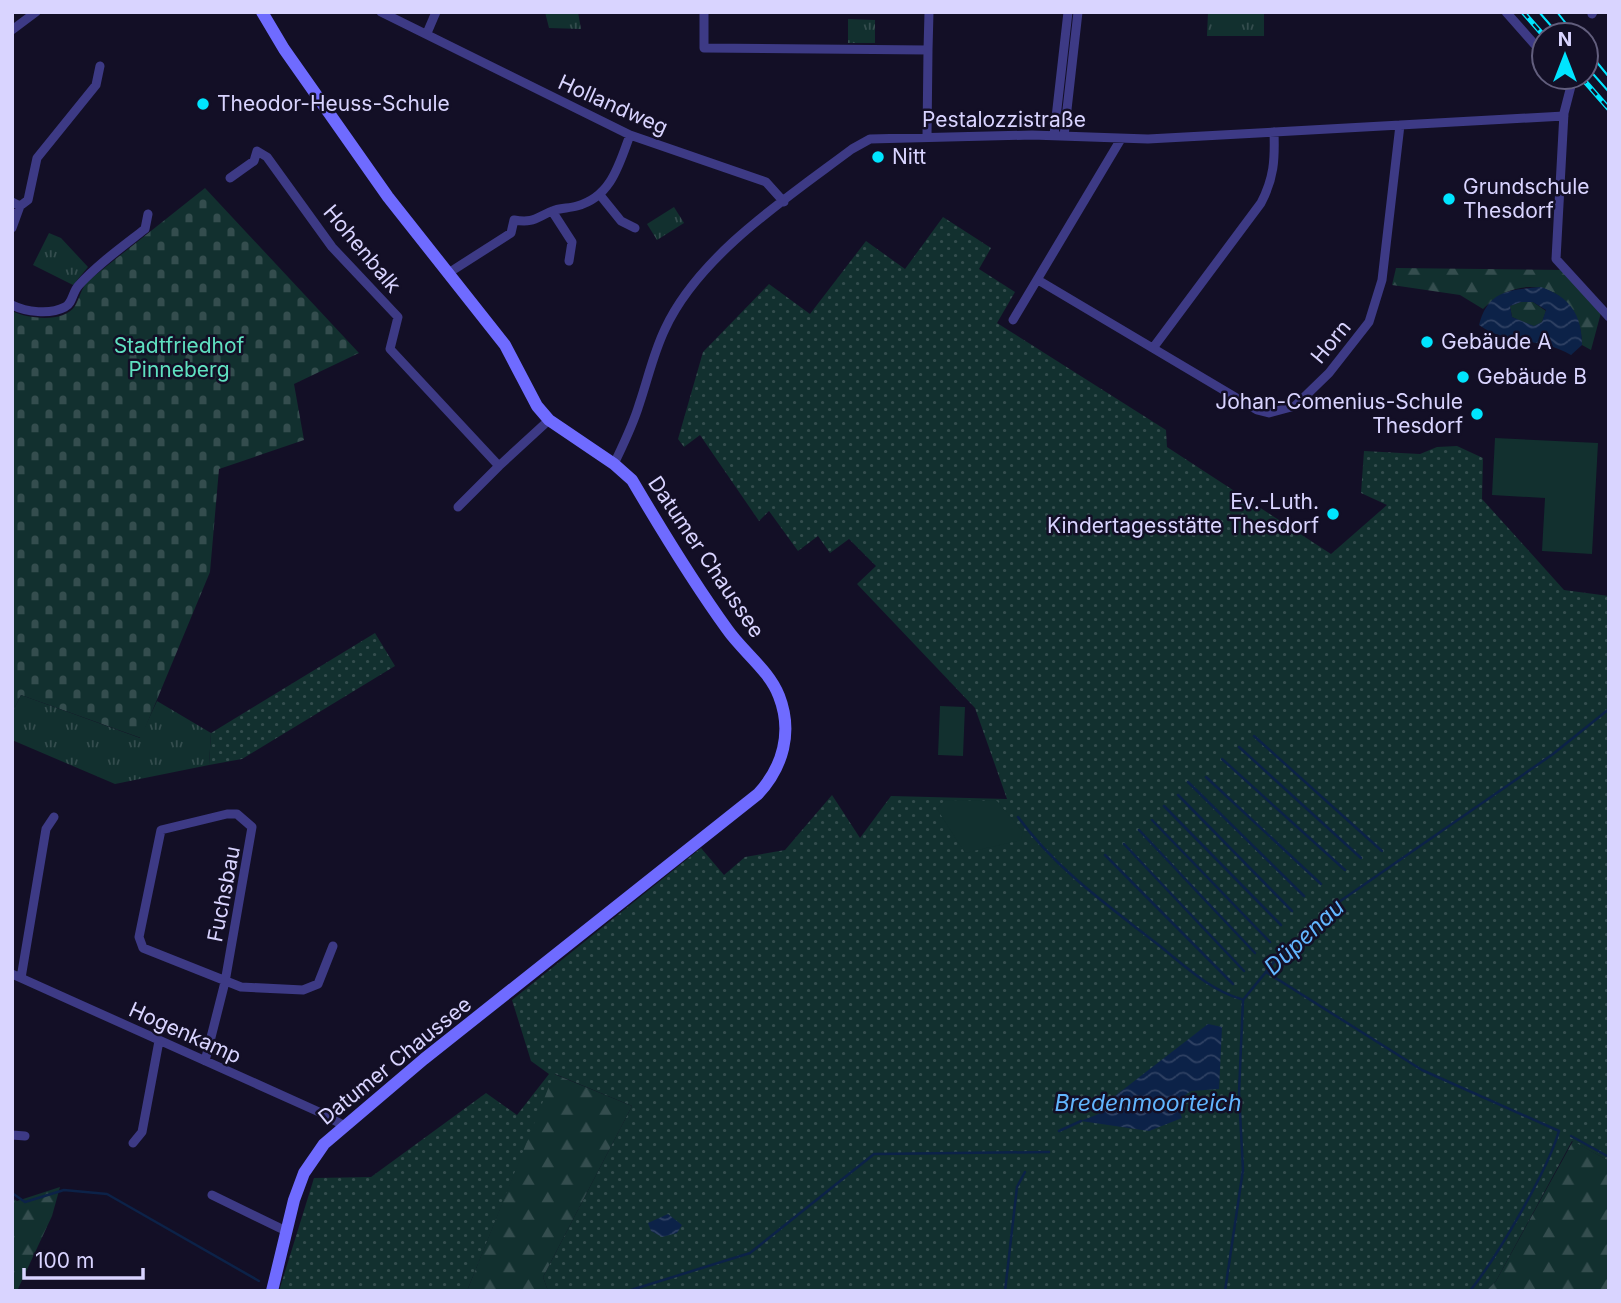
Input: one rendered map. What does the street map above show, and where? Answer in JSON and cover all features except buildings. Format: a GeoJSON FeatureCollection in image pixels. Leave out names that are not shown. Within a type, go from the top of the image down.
{"type":"FeatureCollection","features":[{"type":"Feature","properties":{"kind":"street"},"geometry":{"type":"LineString","coordinates":[[12,30],[36,12]]}},
{"type":"Feature","properties":{"kind":"street","name":"Datumer Chaussee"},"geometry":{"type":"LineString","coordinates":[[262,12],[284,49],[388,197],[450,272],[505,345],[537,406],[549,420],[614,464],[632,480],[728,630],[772,681],[784,712],[785,747],[780,764],[758,794],[342,1125],[324,1144],[304,1173],[286,1231],[272,1291]]}},
{"type":"Feature","properties":{"kind":"street","name":"Hollandweg"},"geometry":{"type":"LineString","coordinates":[[381,12],[630,135],[766,183],[784,202]]}},
{"type":"Feature","properties":{"kind":"street"},"geometry":{"type":"LineString","coordinates":[[427,33],[436,12]]}},
{"type":"Feature","properties":{"kind":"street"},"geometry":{"type":"LineString","coordinates":[[704,12],[704,48],[928,50]]}},
{"type":"Feature","properties":{"kind":"street"},"geometry":{"type":"LineString","coordinates":[[927,136],[929,12]]}},
{"type":"Feature","properties":{"kind":"street"},"geometry":{"type":"LineString","coordinates":[[1059,135],[1068,12]]}},
{"type":"Feature","properties":{"kind":"street"},"geometry":{"type":"LineString","coordinates":[[1059,135],[1078,12]]}},
{"type":"Feature","properties":{"kind":"street"},"geometry":{"type":"LineString","coordinates":[[1506,12],[1530,39]]}},
{"type":"Feature","properties":{"kind":"street"},"geometry":{"type":"LineString","coordinates":[[12,228],[16,204],[31,194],[33,168],[37,158],[96,85],[100,66]]}},
{"type":"Feature","properties":{"kind":"street"},"geometry":{"type":"LineString","coordinates":[[1570,91],[1564,116],[1556,259],[1609,317]]}},
{"type":"Feature","properties":{"kind":"street","name":"Pestalozzistraße"},"geometry":{"type":"LineString","coordinates":[[614,464],[639,405],[658,345],[687,293],[719,254],[852,149],[870,139],[1059,135],[1121,139],[1564,116]]}},
{"type":"Feature","properties":{"kind":"street","name":"Horn"},"geometry":{"type":"LineString","coordinates":[[1038,279],[1258,410],[1281,411],[1304,399],[1361,335],[1379,297],[1400,125]]}},
{"type":"Feature","properties":{"kind":"street"},"geometry":{"type":"LineString","coordinates":[[1153,348],[1261,203],[1272,183],[1276,165],[1274,132]]}},
{"type":"Feature","properties":{"kind":"street"},"geometry":{"type":"LineString","coordinates":[[450,272],[511,233],[514,220],[530,223],[552,211],[578,206],[600,195],[614,177],[630,135]]}},
{"type":"Feature","properties":{"kind":"street"},"geometry":{"type":"LineString","coordinates":[[1013,320],[1121,139]]}},
{"type":"Feature","properties":{"kind":"street","name":"Hohenbalk"},"geometry":{"type":"LineString","coordinates":[[230,178],[254,161],[257,151],[267,157],[332,247],[398,317],[390,349],[499,466]]}},
{"type":"Feature","properties":{"kind":"street"},"geometry":{"type":"LineString","coordinates":[[600,195],[621,221],[635,228]]}},
{"type":"Feature","properties":{"kind":"street"},"geometry":{"type":"LineString","coordinates":[[552,211],[572,242],[569,261]]}},
{"type":"Feature","properties":{"kind":"street"},"geometry":{"type":"LineString","coordinates":[[12,305],[41,312],[62,309],[70,304],[75,289],[93,270],[145,229],[148,214]]}},
{"type":"Feature","properties":{"kind":"street"},"geometry":{"type":"LineString","coordinates":[[458,506],[549,420]]}},
{"type":"Feature","properties":{"kind":"street","name":"Fuchsbau"},"geometry":{"type":"LineString","coordinates":[[205,1061],[225,982],[253,836],[252,827],[237,814],[161,830],[139,937],[144,948],[225,982],[241,987],[312,988],[323,975],[332,946]]}},
{"type":"Feature","properties":{"kind":"street"},"geometry":{"type":"LineString","coordinates":[[17,976],[46,829],[54,817]]}},
{"type":"Feature","properties":{"kind":"street","name":"Hogenkamp"},"geometry":{"type":"LineString","coordinates":[[17,976],[342,1125]]}},
{"type":"Feature","properties":{"kind":"street"},"geometry":{"type":"LineString","coordinates":[[133,1143],[142,1132],[159,1041]]}},
{"type":"Feature","properties":{"kind":"street"},"geometry":{"type":"LineString","coordinates":[[12,1135],[25,1136]]}},
{"type":"Feature","properties":{"kind":"street"},"geometry":{"type":"LineString","coordinates":[[212,1195],[286,1231]]}},
{"type":"Feature","properties":{"kind":"green space"},"geometry":{"type":"Polygon","coordinates":[[[545,12],[578,12],[581,29],[549,28],[545,12]]]}},
{"type":"Feature","properties":{"kind":"green space"},"geometry":{"type":"Polygon","coordinates":[[[1208,12],[1264,12],[1264,36],[1207,36],[1208,12]]]}},
{"type":"Feature","properties":{"kind":"green space"},"geometry":{"type":"Polygon","coordinates":[[[848,19],[875,20],[875,43],[848,43],[848,19]]]}},
{"type":"Feature","properties":{"kind":"green space","name":"Stadtfriedhof Pinneberg"},"geometry":{"type":"Polygon","coordinates":[[[205,188],[359,353],[294,384],[304,440],[219,469],[210,572],[141,738],[21,695],[12,713],[12,311],[45,318],[70,311],[88,281],[205,188]]]}},
{"type":"Feature","properties":{"kind":"green space"},"geometry":{"type":"Polygon","coordinates":[[[674,207],[684,223],[657,240],[647,224],[674,207]]]}},
{"type":"Feature","properties":{"kind":"green space"},"geometry":{"type":"Polygon","coordinates":[[[943,217],[991,248],[979,269],[1015,292],[997,323],[1166,430],[1167,447],[1331,554],[1387,505],[1361,493],[1364,451],[1420,454],[1437,447],[1457,446],[1483,458],[1482,499],[1564,590],[1609,596],[1609,1161],[1572,1141],[1496,1281],[1486,1291],[548,1291],[543,1277],[632,1106],[555,1074],[467,1291],[279,1291],[314,1178],[371,1177],[486,1093],[517,1115],[549,1074],[531,1061],[512,1000],[701,848],[724,875],[745,857],[785,850],[832,795],[860,838],[891,796],[1007,799],[975,708],[857,584],[876,566],[849,539],[830,553],[818,536],[798,551],[769,511],[759,521],[700,435],[684,447],[678,439],[703,352],[769,284],[810,314],[866,241],[905,269],[943,217]]]}},
{"type":"Feature","properties":{"kind":"green space"},"geometry":{"type":"Polygon","coordinates":[[[49,233],[61,238],[88,267],[73,285],[33,265],[49,233]]]}},
{"type":"Feature","properties":{"kind":"green space"},"geometry":{"type":"Polygon","coordinates":[[[1396,268],[1565,270],[1602,309],[1591,350],[1582,345],[1579,325],[1572,309],[1561,297],[1547,290],[1531,287],[1514,289],[1498,296],[1483,309],[1460,295],[1392,285],[1396,268]]]}},
{"type":"Feature","properties":{"kind":"green space"},"geometry":{"type":"Polygon","coordinates":[[[1533,302],[1546,311],[1542,322],[1534,327],[1512,317],[1510,306],[1533,302]]]}},
{"type":"Feature","properties":{"kind":"green space"},"geometry":{"type":"Polygon","coordinates":[[[1495,438],[1598,443],[1592,554],[1542,551],[1545,498],[1492,495],[1495,438]]]}},
{"type":"Feature","properties":{"kind":"green space"},"geometry":{"type":"Polygon","coordinates":[[[375,633],[395,666],[242,759],[209,765],[211,733],[375,633]]]}},
{"type":"Feature","properties":{"kind":"green space"},"geometry":{"type":"Polygon","coordinates":[[[21,695],[140,738],[157,701],[211,733],[209,765],[115,784],[12,740],[12,713],[21,695]]]}},
{"type":"Feature","properties":{"kind":"green space"},"geometry":{"type":"Polygon","coordinates":[[[940,706],[965,707],[963,756],[938,755],[940,706]]]}},
{"type":"Feature","properties":{"kind":"green space"},"geometry":{"type":"Polygon","coordinates":[[[945,800],[997,801],[1023,832],[1021,840],[965,853],[937,809],[945,800]]]}},
{"type":"Feature","properties":{"kind":"green space"},"geometry":{"type":"Polygon","coordinates":[[[554,1074],[632,1106],[543,1277],[548,1291],[467,1291],[554,1074]]]}},
{"type":"Feature","properties":{"kind":"green space"},"geometry":{"type":"Polygon","coordinates":[[[1573,1141],[1609,1161],[1609,1291],[1486,1291],[1496,1281],[1573,1141]]]}},
{"type":"Feature","properties":{"kind":"green space"},"geometry":{"type":"Polygon","coordinates":[[[60,1187],[52,1216],[17,1291],[12,1291],[12,1198],[17,1201],[60,1187]]]}},
{"type":"Feature","properties":{"kind":"water"},"geometry":{"type":"Polygon","coordinates":[[[1541,287],[1560,296],[1577,316],[1582,345],[1571,355],[1560,349],[1501,336],[1479,325],[1483,313],[1494,298],[1510,291],[1541,287]],[[1533,302],[1510,306],[1512,317],[1534,326],[1542,322],[1546,310],[1533,302]]]}},
{"type":"Feature","properties":{"kind":"water","name":"Bredenmoorteich"},"geometry":{"type":"Polygon","coordinates":[[[1208,1024],[1222,1027],[1219,1089],[1191,1091],[1176,1102],[1182,1118],[1149,1131],[1081,1121],[1101,1113],[1102,1106],[1208,1024]]]}},
{"type":"Feature","properties":{"kind":"water"},"geometry":{"type":"Polygon","coordinates":[[[668,1214],[682,1225],[677,1233],[662,1237],[651,1231],[648,1223],[668,1214]]]}},
{"type":"Feature","properties":{"kind":"waterway","name":"Düpenau"},"geometry":{"type":"LineString","coordinates":[[1225,1291],[1243,1170],[1239,1093],[1243,1000],[1274,962],[1336,904],[1553,754],[1609,709]]}},
{"type":"Feature","properties":{"kind":"waterway"},"geometry":{"type":"LineString","coordinates":[[1254,736],[1382,851]]}},
{"type":"Feature","properties":{"kind":"waterway"},"geometry":{"type":"LineString","coordinates":[[1239,747],[1361,858]]}},
{"type":"Feature","properties":{"kind":"waterway"},"geometry":{"type":"LineString","coordinates":[[1222,759],[1345,870]]}},
{"type":"Feature","properties":{"kind":"waterway"},"geometry":{"type":"LineString","coordinates":[[1206,777],[1321,884]]}},
{"type":"Feature","properties":{"kind":"waterway"},"geometry":{"type":"LineString","coordinates":[[1188,782],[1304,896]]}},
{"type":"Feature","properties":{"kind":"waterway"},"geometry":{"type":"LineString","coordinates":[[1178,795],[1292,911]]}},
{"type":"Feature","properties":{"kind":"waterway"},"geometry":{"type":"LineString","coordinates":[[1164,806],[1281,925]]}},
{"type":"Feature","properties":{"kind":"waterway"},"geometry":{"type":"LineString","coordinates":[[1018,817],[1049,853],[1100,900],[1197,976],[1241,999]]}},
{"type":"Feature","properties":{"kind":"waterway"},"geometry":{"type":"LineString","coordinates":[[1152,820],[1270,942]]}},
{"type":"Feature","properties":{"kind":"waterway"},"geometry":{"type":"LineString","coordinates":[[1139,830],[1255,953]]}},
{"type":"Feature","properties":{"kind":"waterway"},"geometry":{"type":"LineString","coordinates":[[1124,844],[1244,971]]}},
{"type":"Feature","properties":{"kind":"waterway"},"geometry":{"type":"LineString","coordinates":[[1105,855],[1233,984]]}},
{"type":"Feature","properties":{"kind":"waterway"},"geometry":{"type":"LineString","coordinates":[[1266,972],[1422,1070],[1559,1131],[1544,1169],[1520,1214],[1470,1291]]}},
{"type":"Feature","properties":{"kind":"waterway"},"geometry":{"type":"LineString","coordinates":[[1059,1131],[1081,1121]]}},
{"type":"Feature","properties":{"kind":"waterway"},"geometry":{"type":"LineString","coordinates":[[1571,1136],[1609,1157]]}},
{"type":"Feature","properties":{"kind":"waterway"},"geometry":{"type":"LineString","coordinates":[[628,1291],[750,1253],[874,1154],[1049,1152]]}},
{"type":"Feature","properties":{"kind":"waterway"},"geometry":{"type":"LineString","coordinates":[[1005,1291],[1017,1187],[1025,1172]]}},
{"type":"Feature","properties":{"kind":"waterway"},"geometry":{"type":"LineString","coordinates":[[12,1193],[25,1202],[64,1190],[107,1194],[259,1281]]}},
{"type":"Feature","properties":{"kind":"tram line"},"geometry":{"type":"LineString","coordinates":[[1539,12],[1547,21]]}},
{"type":"Feature","properties":{"kind":"tram line"},"geometry":{"type":"LineString","coordinates":[[1557,12],[1564,21]]}},
{"type":"Feature","properties":{"kind":"tram line"},"geometry":{"type":"LineString","coordinates":[[1600,66],[1609,77]]}},
{"type":"Feature","properties":{"kind":"tram line"},"geometry":{"type":"LineString","coordinates":[[1600,82],[1609,92]]}},
{"type":"Feature","properties":{"kind":"railway"},"geometry":{"type":"LineString","coordinates":[[1523,12],[1531,21]]}},
{"type":"Feature","properties":{"kind":"railway"},"geometry":{"type":"LineString","coordinates":[[1593,91],[1609,109]]}},
{"type":"Feature","properties":{"kind":"place","name":"Theodor-Heuss-Schule"},"geometry":{"type":"Point","coordinates":[203,104]}},
{"type":"Feature","properties":{"kind":"place","name":"Nitt"},"geometry":{"type":"Point","coordinates":[878,157]}},
{"type":"Feature","properties":{"kind":"place","name":"Grundschule Thesdorf"},"geometry":{"type":"Point","coordinates":[1449,199]}},
{"type":"Feature","properties":{"kind":"place","name":"Gebäude A"},"geometry":{"type":"Point","coordinates":[1427,342]}},
{"type":"Feature","properties":{"kind":"place","name":"Gebäude B"},"geometry":{"type":"Point","coordinates":[1463,377]}},
{"type":"Feature","properties":{"kind":"place","name":"Johan-Comenius-Schule Thesdorf"},"geometry":{"type":"Point","coordinates":[1477,414]}},
{"type":"Feature","properties":{"kind":"place","name":"Ev.-Luth. Kindertagesstätte Thesdorf"},"geometry":{"type":"Point","coordinates":[1333,514]}}]}
